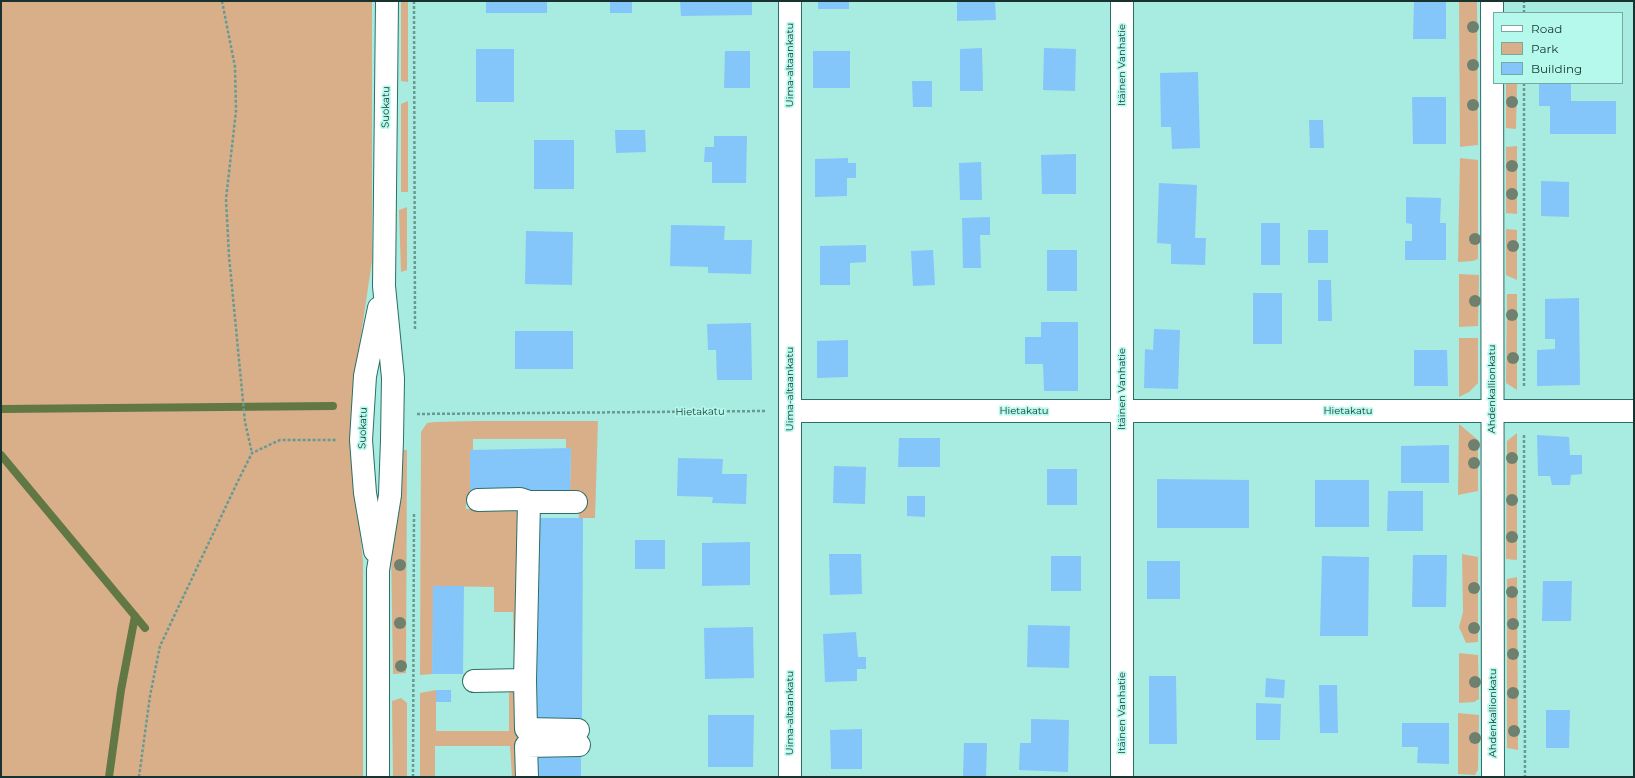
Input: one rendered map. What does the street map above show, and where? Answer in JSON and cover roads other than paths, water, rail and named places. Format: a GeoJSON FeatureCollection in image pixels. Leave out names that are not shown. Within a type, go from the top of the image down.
{"type":"FeatureCollection","features":[{"type":"Feature","properties":{"kind":"street","name":"Suokatu"},"geometry":{"type":"LineString","coordinates":[[378,777],[378,570],[390,495],[393,378],[384,286],[387,1]]}},
{"type":"Feature","properties":{"kind":"street","name":"Uima-altaankatu"},"geometry":{"type":"LineString","coordinates":[[790,1],[790,777]]}},
{"type":"Feature","properties":{"kind":"street","name":"Itäinen Vanhatie"},"geometry":{"type":"LineString","coordinates":[[1122,1],[1122,777]]}},
{"type":"Feature","properties":{"kind":"street","name":"Ahdenkallionkatu"},"geometry":{"type":"LineString","coordinates":[[1492,1],[1493,777]]}},
{"type":"Feature","properties":{"kind":"street","name":"Suokatu"},"geometry":{"type":"LineString","coordinates":[[378,570],[365,493],[361,440],[365,376],[384,286]]}},
{"type":"Feature","properties":{"kind":"street","name":"Hietakatu"},"geometry":{"type":"LineString","coordinates":[[790,411],[1634,411]]}},
{"type":"Feature","properties":{"kind":"street"},"geometry":{"type":"LineString","coordinates":[[478,500],[520,499],[529,502],[576,502]]}},
{"type":"Feature","properties":{"kind":"street"},"geometry":{"type":"LineString","coordinates":[[527,777],[526,746],[579,737],[526,729],[525,680],[529,502]]}},
{"type":"Feature","properties":{"kind":"street"},"geometry":{"type":"LineString","coordinates":[[474,681],[525,680]]}},
{"type":"Feature","properties":{"kind":"waterway"},"geometry":{"type":"LineString","coordinates":[[1,409],[333,406]]}},
{"type":"Feature","properties":{"kind":"waterway"},"geometry":{"type":"LineString","coordinates":[[1,455],[145,628]]}},
{"type":"Feature","properties":{"kind":"waterway"},"geometry":{"type":"LineString","coordinates":[[109,777],[121,690],[135,616]]}}]}
